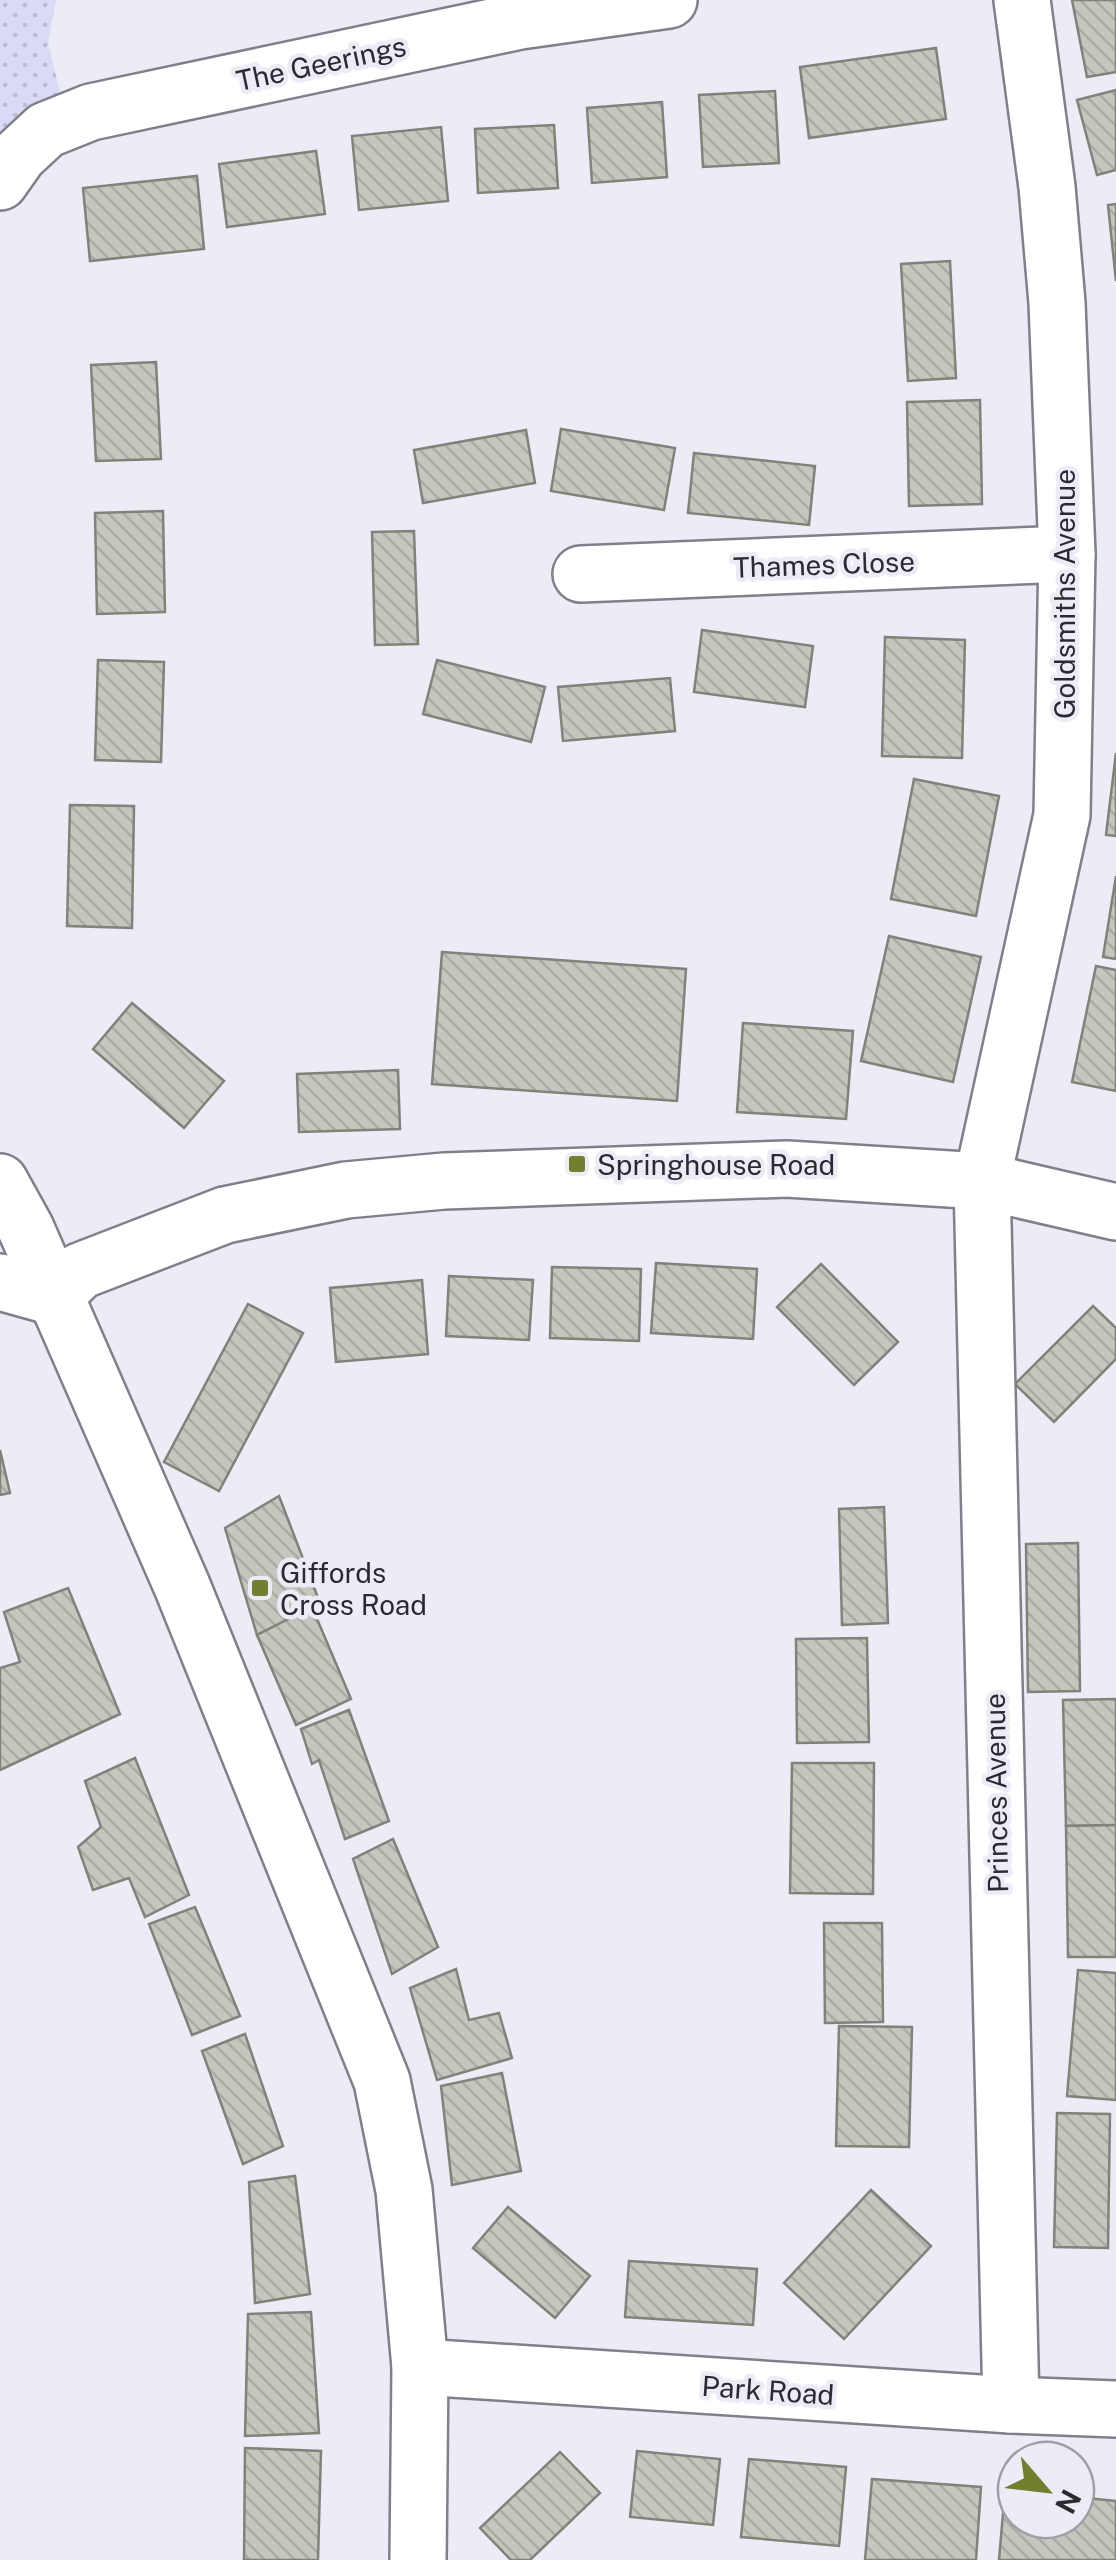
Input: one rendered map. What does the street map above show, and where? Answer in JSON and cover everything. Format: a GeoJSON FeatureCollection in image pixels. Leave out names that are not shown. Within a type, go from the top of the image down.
{"type":"FeatureCollection","features":[{"type":"Feature","properties":{"kind":"street","name":"The Geerings"},"geometry":{"type":"LineString","coordinates":[[0,182],[19,155],[46,130],[91,112],[518,10],[669,0]]}},
{"type":"Feature","properties":{"kind":"street","name":"Goldsmiths Avenue"},"geometry":{"type":"LineString","coordinates":[[982,1181],[1062,815],[1067,554],[1056,284],[1022,0]]}},
{"type":"Feature","properties":{"kind":"street","name":"Thames Close"},"geometry":{"type":"LineString","coordinates":[[581,574],[1067,554]]}},
{"type":"Feature","properties":{"kind":"street"},"geometry":{"type":"LineString","coordinates":[[54,1297],[80,1272],[225,1215],[346,1190],[444,1181],[787,1169],[982,1181],[1116,1212]]}},
{"type":"Feature","properties":{"kind":"street","name":"Princes Avenue"},"geometry":{"type":"LineString","coordinates":[[982,1181],[1011,2405]]}},
{"type":"Feature","properties":{"kind":"street"},"geometry":{"type":"LineString","coordinates":[[1,1200],[26,1229],[182,1586],[382,2080],[404,2190],[420,2367],[418,2560]]}},
{"type":"Feature","properties":{"kind":"street"},"geometry":{"type":"LineString","coordinates":[[0,1282],[54,1297]]}},
{"type":"Feature","properties":{"kind":"street","name":"Park Road"},"geometry":{"type":"LineString","coordinates":[[420,2367],[1011,2405],[1116,2408]]}},
{"type":"Feature","properties":{"kind":"shaded area"},"geometry":{"type":"Polygon","coordinates":[[[0,0],[56,0],[48,43],[65,113],[0,139],[0,0]]]}},
{"type":"Feature","properties":{"kind":"building"},"geometry":{"type":"Polygon","coordinates":[[[1072,0],[1116,0],[1116,72],[1087,77],[1072,0]]]}},
{"type":"Feature","properties":{"kind":"building"},"geometry":{"type":"Polygon","coordinates":[[[936,48],[946,119],[809,138],[800,67],[936,48]]]}},
{"type":"Feature","properties":{"kind":"building"},"geometry":{"type":"Polygon","coordinates":[[[1116,90],[1116,170],[1097,175],[1077,100],[1116,90]]]}},
{"type":"Feature","properties":{"kind":"building"},"geometry":{"type":"Polygon","coordinates":[[[775,91],[779,163],[703,167],[699,95],[775,91]]]}},
{"type":"Feature","properties":{"kind":"building"},"geometry":{"type":"Polygon","coordinates":[[[662,102],[667,177],[592,183],[587,108],[662,102]]]}},
{"type":"Feature","properties":{"kind":"building"},"geometry":{"type":"Polygon","coordinates":[[[554,125],[558,188],[478,193],[475,129],[554,125]]]}},
{"type":"Feature","properties":{"kind":"building"},"geometry":{"type":"Polygon","coordinates":[[[441,127],[448,201],[359,210],[352,136],[441,127]]]}},
{"type":"Feature","properties":{"kind":"building"},"geometry":{"type":"Polygon","coordinates":[[[316,151],[325,214],[227,227],[219,164],[316,151]]]}},
{"type":"Feature","properties":{"kind":"building"},"geometry":{"type":"Polygon","coordinates":[[[197,176],[204,249],[90,261],[83,188],[197,176]]]}},
{"type":"Feature","properties":{"kind":"building"},"geometry":{"type":"Polygon","coordinates":[[[1116,204],[1116,281],[1108,205],[1116,204]]]}},
{"type":"Feature","properties":{"kind":"building"},"geometry":{"type":"Polygon","coordinates":[[[950,261],[956,378],[908,381],[901,264],[950,261]]]}},
{"type":"Feature","properties":{"kind":"building"},"geometry":{"type":"Polygon","coordinates":[[[156,362],[161,459],[96,461],[91,365],[156,362]]]}},
{"type":"Feature","properties":{"kind":"building"},"geometry":{"type":"Polygon","coordinates":[[[980,400],[982,504],[909,506],[907,402],[980,400]]]}},
{"type":"Feature","properties":{"kind":"building"},"geometry":{"type":"Polygon","coordinates":[[[561,429],[675,448],[664,510],[551,491],[561,429]]]}},
{"type":"Feature","properties":{"kind":"building"},"geometry":{"type":"Polygon","coordinates":[[[526,430],[535,483],[423,503],[414,450],[526,430]]]}},
{"type":"Feature","properties":{"kind":"building"},"geometry":{"type":"Polygon","coordinates":[[[694,453],[815,466],[809,525],[688,513],[694,453]]]}},
{"type":"Feature","properties":{"kind":"building"},"geometry":{"type":"Polygon","coordinates":[[[163,511],[165,612],[97,614],[95,513],[163,511]]]}},
{"type":"Feature","properties":{"kind":"building"},"geometry":{"type":"Polygon","coordinates":[[[414,531],[418,644],[375,645],[372,532],[414,531]]]}},
{"type":"Feature","properties":{"kind":"building"},"geometry":{"type":"Polygon","coordinates":[[[702,630],[813,646],[805,707],[694,692],[702,630]]]}},
{"type":"Feature","properties":{"kind":"building"},"geometry":{"type":"Polygon","coordinates":[[[885,637],[965,640],[962,758],[882,756],[885,637]]]}},
{"type":"Feature","properties":{"kind":"building"},"geometry":{"type":"Polygon","coordinates":[[[98,660],[164,662],[161,762],[95,760],[98,660]]]}},
{"type":"Feature","properties":{"kind":"building"},"geometry":{"type":"Polygon","coordinates":[[[437,660],[545,687],[531,742],[423,714],[437,660]]]}},
{"type":"Feature","properties":{"kind":"building"},"geometry":{"type":"Polygon","coordinates":[[[670,678],[675,731],[563,741],[558,687],[670,678]]]}},
{"type":"Feature","properties":{"kind":"building"},"geometry":{"type":"Polygon","coordinates":[[[1116,753],[1116,836],[1106,835],[1116,753]]]}},
{"type":"Feature","properties":{"kind":"building"},"geometry":{"type":"Polygon","coordinates":[[[914,779],[999,796],[976,916],[891,899],[914,779]]]}},
{"type":"Feature","properties":{"kind":"building"},"geometry":{"type":"Polygon","coordinates":[[[70,805],[134,806],[132,928],[67,926],[70,805]]]}},
{"type":"Feature","properties":{"kind":"building"},"geometry":{"type":"Polygon","coordinates":[[[1116,876],[1116,959],[1103,957],[1116,876]]]}},
{"type":"Feature","properties":{"kind":"building"},"geometry":{"type":"Polygon","coordinates":[[[889,936],[981,957],[953,1082],[861,1061],[889,936]]]}},
{"type":"Feature","properties":{"kind":"building"},"geometry":{"type":"Polygon","coordinates":[[[442,952],[686,969],[677,1101],[432,1084],[442,952]]]}},
{"type":"Feature","properties":{"kind":"building"},"geometry":{"type":"Polygon","coordinates":[[[1096,966],[1116,970],[1116,1091],[1072,1082],[1096,966]]]}},
{"type":"Feature","properties":{"kind":"building"},"geometry":{"type":"Polygon","coordinates":[[[132,1003],[224,1081],[184,1128],[93,1049],[132,1003]]]}},
{"type":"Feature","properties":{"kind":"building"},"geometry":{"type":"Polygon","coordinates":[[[743,1023],[853,1031],[846,1119],[737,1112],[743,1023]]]}},
{"type":"Feature","properties":{"kind":"building"},"geometry":{"type":"Polygon","coordinates":[[[398,1070],[400,1129],[299,1132],[297,1074],[398,1070]]]}},
{"type":"Feature","properties":{"kind":"building"},"geometry":{"type":"Polygon","coordinates":[[[656,1263],[757,1269],[753,1339],[651,1333],[656,1263]]]}},
{"type":"Feature","properties":{"kind":"building"},"geometry":{"type":"Polygon","coordinates":[[[821,1264],[898,1342],[854,1385],[777,1307],[821,1264]]]}},
{"type":"Feature","properties":{"kind":"building"},"geometry":{"type":"Polygon","coordinates":[[[552,1267],[641,1269],[639,1341],[550,1338],[552,1267]]]}},
{"type":"Feature","properties":{"kind":"building"},"geometry":{"type":"Polygon","coordinates":[[[449,1276],[533,1280],[529,1340],[446,1336],[449,1276]]]}},
{"type":"Feature","properties":{"kind":"building"},"geometry":{"type":"Polygon","coordinates":[[[422,1280],[428,1354],[336,1362],[330,1288],[422,1280]]]}},
{"type":"Feature","properties":{"kind":"building"},"geometry":{"type":"Polygon","coordinates":[[[248,1304],[303,1333],[219,1491],[164,1462],[248,1304]]]}},
{"type":"Feature","properties":{"kind":"building"},"geometry":{"type":"Polygon","coordinates":[[[1093,1306],[1116,1328],[1116,1359],[1054,1422],[1015,1384],[1093,1306]]]}},
{"type":"Feature","properties":{"kind":"building"},"geometry":{"type":"Polygon","coordinates":[[[0,1450],[10,1493],[0,1495],[0,1450]]]}},
{"type":"Feature","properties":{"kind":"building"},"geometry":{"type":"Polygon","coordinates":[[[279,1496],[320,1603],[257,1635],[225,1528],[279,1496]]]}},
{"type":"Feature","properties":{"kind":"building"},"geometry":{"type":"Polygon","coordinates":[[[884,1507],[888,1623],[842,1625],[839,1509],[884,1507]]]}},
{"type":"Feature","properties":{"kind":"building"},"geometry":{"type":"Polygon","coordinates":[[[1078,1543],[1080,1691],[1028,1692],[1026,1544],[1078,1543]]]}},
{"type":"Feature","properties":{"kind":"building"},"geometry":{"type":"Polygon","coordinates":[[[68,1588],[120,1714],[0,1770],[0,1668],[20,1662],[4,1612],[68,1588]]]}},
{"type":"Feature","properties":{"kind":"building"},"geometry":{"type":"Polygon","coordinates":[[[312,1607],[351,1699],[296,1725],[257,1635],[312,1607]]]}},
{"type":"Feature","properties":{"kind":"building"},"geometry":{"type":"Polygon","coordinates":[[[867,1638],[869,1742],[797,1743],[796,1639],[867,1638]]]}},
{"type":"Feature","properties":{"kind":"building"},"geometry":{"type":"Polygon","coordinates":[[[1116,1699],[1116,1825],[1066,1826],[1063,1700],[1116,1699]]]}},
{"type":"Feature","properties":{"kind":"building"},"geometry":{"type":"Polygon","coordinates":[[[349,1710],[389,1821],[345,1839],[319,1760],[312,1764],[301,1729],[349,1710]]]}},
{"type":"Feature","properties":{"kind":"building"},"geometry":{"type":"Polygon","coordinates":[[[135,1758],[189,1895],[145,1917],[129,1878],[93,1890],[78,1847],[101,1827],[85,1781],[135,1758]]]}},
{"type":"Feature","properties":{"kind":"building"},"geometry":{"type":"Polygon","coordinates":[[[792,1763],[874,1763],[873,1894],[790,1893],[792,1763]]]}},
{"type":"Feature","properties":{"kind":"building"},"geometry":{"type":"Polygon","coordinates":[[[1116,1825],[1116,1957],[1068,1957],[1066,1826],[1116,1825]]]}},
{"type":"Feature","properties":{"kind":"building"},"geometry":{"type":"Polygon","coordinates":[[[393,1839],[438,1947],[392,1974],[353,1859],[393,1839]]]}},
{"type":"Feature","properties":{"kind":"building"},"geometry":{"type":"Polygon","coordinates":[[[195,1907],[240,2016],[192,2035],[149,1924],[195,1907]]]}},
{"type":"Feature","properties":{"kind":"building"},"geometry":{"type":"Polygon","coordinates":[[[824,1923],[882,1923],[883,2022],[825,2023],[824,1923]]]}},
{"type":"Feature","properties":{"kind":"building"},"geometry":{"type":"Polygon","coordinates":[[[456,1969],[469,2020],[499,2013],[512,2058],[437,2080],[410,1988],[456,1969]]]}},
{"type":"Feature","properties":{"kind":"building"},"geometry":{"type":"Polygon","coordinates":[[[1078,1970],[1116,1973],[1116,2100],[1067,2096],[1078,1970]]]}},
{"type":"Feature","properties":{"kind":"building"},"geometry":{"type":"Polygon","coordinates":[[[839,2026],[912,2027],[909,2147],[836,2146],[839,2026]]]}},
{"type":"Feature","properties":{"kind":"building"},"geometry":{"type":"Polygon","coordinates":[[[245,2034],[283,2146],[243,2164],[202,2051],[245,2034]]]}},
{"type":"Feature","properties":{"kind":"building"},"geometry":{"type":"Polygon","coordinates":[[[502,2073],[521,2171],[452,2185],[441,2086],[502,2073]]]}},
{"type":"Feature","properties":{"kind":"building"},"geometry":{"type":"Polygon","coordinates":[[[1057,2113],[1110,2114],[1108,2248],[1054,2247],[1057,2113]]]}},
{"type":"Feature","properties":{"kind":"building"},"geometry":{"type":"Polygon","coordinates":[[[295,2176],[310,2294],[255,2303],[249,2182],[295,2176]]]}},
{"type":"Feature","properties":{"kind":"building"},"geometry":{"type":"Polygon","coordinates":[[[871,2190],[931,2246],[844,2339],[784,2283],[871,2190]]]}},
{"type":"Feature","properties":{"kind":"building"},"geometry":{"type":"Polygon","coordinates":[[[508,2207],[590,2276],[555,2318],[473,2248],[508,2207]]]}},
{"type":"Feature","properties":{"kind":"building"},"geometry":{"type":"Polygon","coordinates":[[[629,2261],[757,2269],[753,2325],[625,2317],[629,2261]]]}},
{"type":"Feature","properties":{"kind":"building"},"geometry":{"type":"Polygon","coordinates":[[[311,2312],[319,2433],[245,2436],[248,2314],[311,2312]]]}},
{"type":"Feature","properties":{"kind":"building"},"geometry":{"type":"Polygon","coordinates":[[[245,2448],[321,2451],[318,2560],[244,2560],[245,2448]]]}},
{"type":"Feature","properties":{"kind":"building"},"geometry":{"type":"Polygon","coordinates":[[[637,2451],[720,2459],[713,2525],[630,2517],[637,2451]]]}},
{"type":"Feature","properties":{"kind":"building"},"geometry":{"type":"Polygon","coordinates":[[[560,2452],[600,2493],[530,2560],[511,2560],[480,2528],[560,2452]]]}},
{"type":"Feature","properties":{"kind":"building"},"geometry":{"type":"Polygon","coordinates":[[[749,2459],[846,2467],[839,2546],[741,2537],[749,2459]]]}},
{"type":"Feature","properties":{"kind":"building"},"geometry":{"type":"Polygon","coordinates":[[[872,2479],[981,2487],[976,2560],[865,2560],[872,2479]]]}},
{"type":"Feature","properties":{"kind":"building"},"geometry":{"type":"Polygon","coordinates":[[[1096,2499],[1116,2501],[1116,2560],[999,2560],[1001,2540],[1096,2540],[1096,2499]]]}},
{"type":"Feature","properties":{"kind":"place","name":"Springhouse Road"},"geometry":{"type":"Point","coordinates":[577,1164]}},
{"type":"Feature","properties":{"kind":"place","name":"Giffords Cross Road"},"geometry":{"type":"Point","coordinates":[260,1588]}}]}
